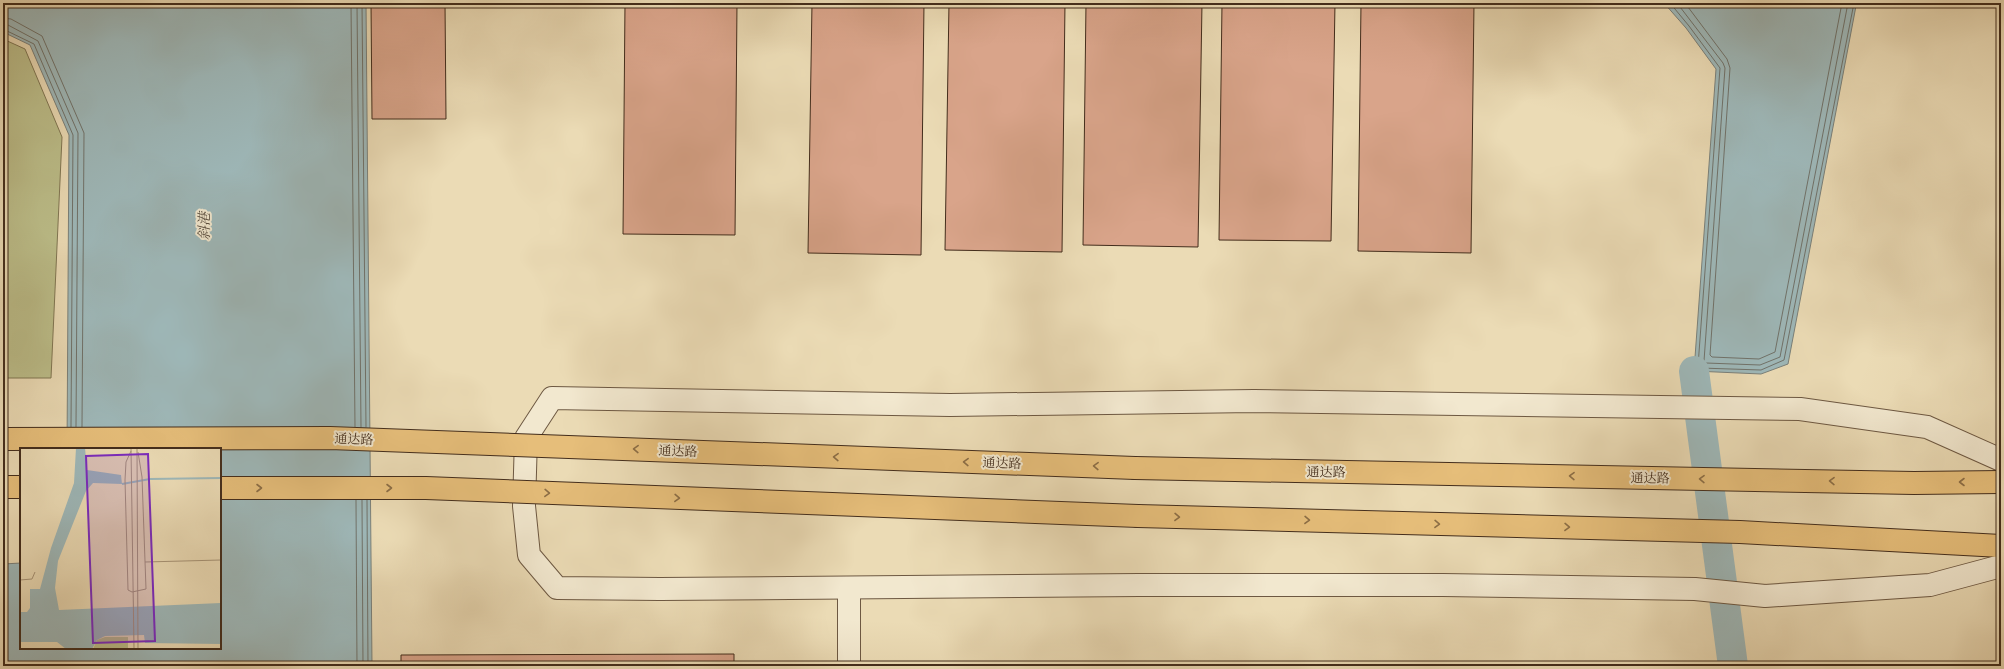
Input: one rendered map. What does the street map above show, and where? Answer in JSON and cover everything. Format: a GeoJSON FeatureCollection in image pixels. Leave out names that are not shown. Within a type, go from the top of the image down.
{"type":"FeatureCollection","features":[{"type":"Feature","properties":{"kind":"main road","name":"通达路"},"geometry":{"type":"LineString","coordinates":[[3,439],[330,438],[1135,468],[1914,483],[2001,482]]}},
{"type":"Feature","properties":{"kind":"main road"},"geometry":{"type":"LineString","coordinates":[[3,487],[20,487]]}},
{"type":"Feature","properties":{"kind":"main road"},"geometry":{"type":"LineString","coordinates":[[221,488],[426,488],[1138,516],[1740,532],[2001,546]]}},
{"type":"Feature","properties":{"kind":"street"},"geometry":{"type":"LineString","coordinates":[[2001,460],[1927,427],[1800,409],[1735,406],[1254,401],[950,405],[552,398],[526,438],[524,506],[528,556],[557,588],[1443,585],[1694,589],[1765,596],[1930,585],[2001,566]]}},
{"type":"Feature","properties":{"kind":"street"},"geometry":{"type":"LineString","coordinates":[[849,588],[849,666]]}},
{"type":"Feature","properties":{"kind":"green space"},"geometry":{"type":"Polygon","coordinates":[[[3,39],[25,49],[62,137],[51,378],[3,378],[3,39]]]}},
{"type":"Feature","properties":{"kind":"water","name":"斜港"},"geometry":{"type":"Polygon","coordinates":[[[3,3],[366,3],[372,666],[3,666],[3,564],[20,563],[20,649],[221,649],[221,448],[67,448],[69,135],[30,45],[3,32],[3,3]]]}},
{"type":"Feature","properties":{"kind":"water"},"geometry":{"type":"Polygon","coordinates":[[[1664,3],[1861,3],[1856,6],[1788,364],[1761,374],[1694,371],[1716,69],[1686,28],[1664,3]]]}},
{"type":"Feature","properties":{"kind":"building"},"geometry":{"type":"Polygon","coordinates":[[[371,3],[445,3],[446,119],[372,119],[371,3]]]}},
{"type":"Feature","properties":{"kind":"building"},"geometry":{"type":"Polygon","coordinates":[[[625,3],[737,3],[735,235],[623,234],[625,3]]]}},
{"type":"Feature","properties":{"kind":"building"},"geometry":{"type":"Polygon","coordinates":[[[812,3],[924,3],[921,255],[808,253],[812,3]]]}},
{"type":"Feature","properties":{"kind":"building"},"geometry":{"type":"Polygon","coordinates":[[[949,3],[1065,3],[1062,252],[945,250],[949,3]]]}},
{"type":"Feature","properties":{"kind":"building"},"geometry":{"type":"Polygon","coordinates":[[[1086,3],[1202,3],[1198,247],[1083,245],[1086,3]]]}},
{"type":"Feature","properties":{"kind":"building"},"geometry":{"type":"Polygon","coordinates":[[[1222,3],[1335,3],[1331,241],[1219,240],[1222,3]]]}},
{"type":"Feature","properties":{"kind":"building"},"geometry":{"type":"Polygon","coordinates":[[[1361,3],[1474,3],[1471,253],[1358,251],[1361,3]]]}},
{"type":"Feature","properties":{"kind":"building"},"geometry":{"type":"Polygon","coordinates":[[[734,654],[734,666],[401,666],[401,655],[734,654]]]}},
{"type":"Feature","properties":{"kind":"waterway"},"geometry":{"type":"LineString","coordinates":[[1694,371],[1733,666]]}}]}
